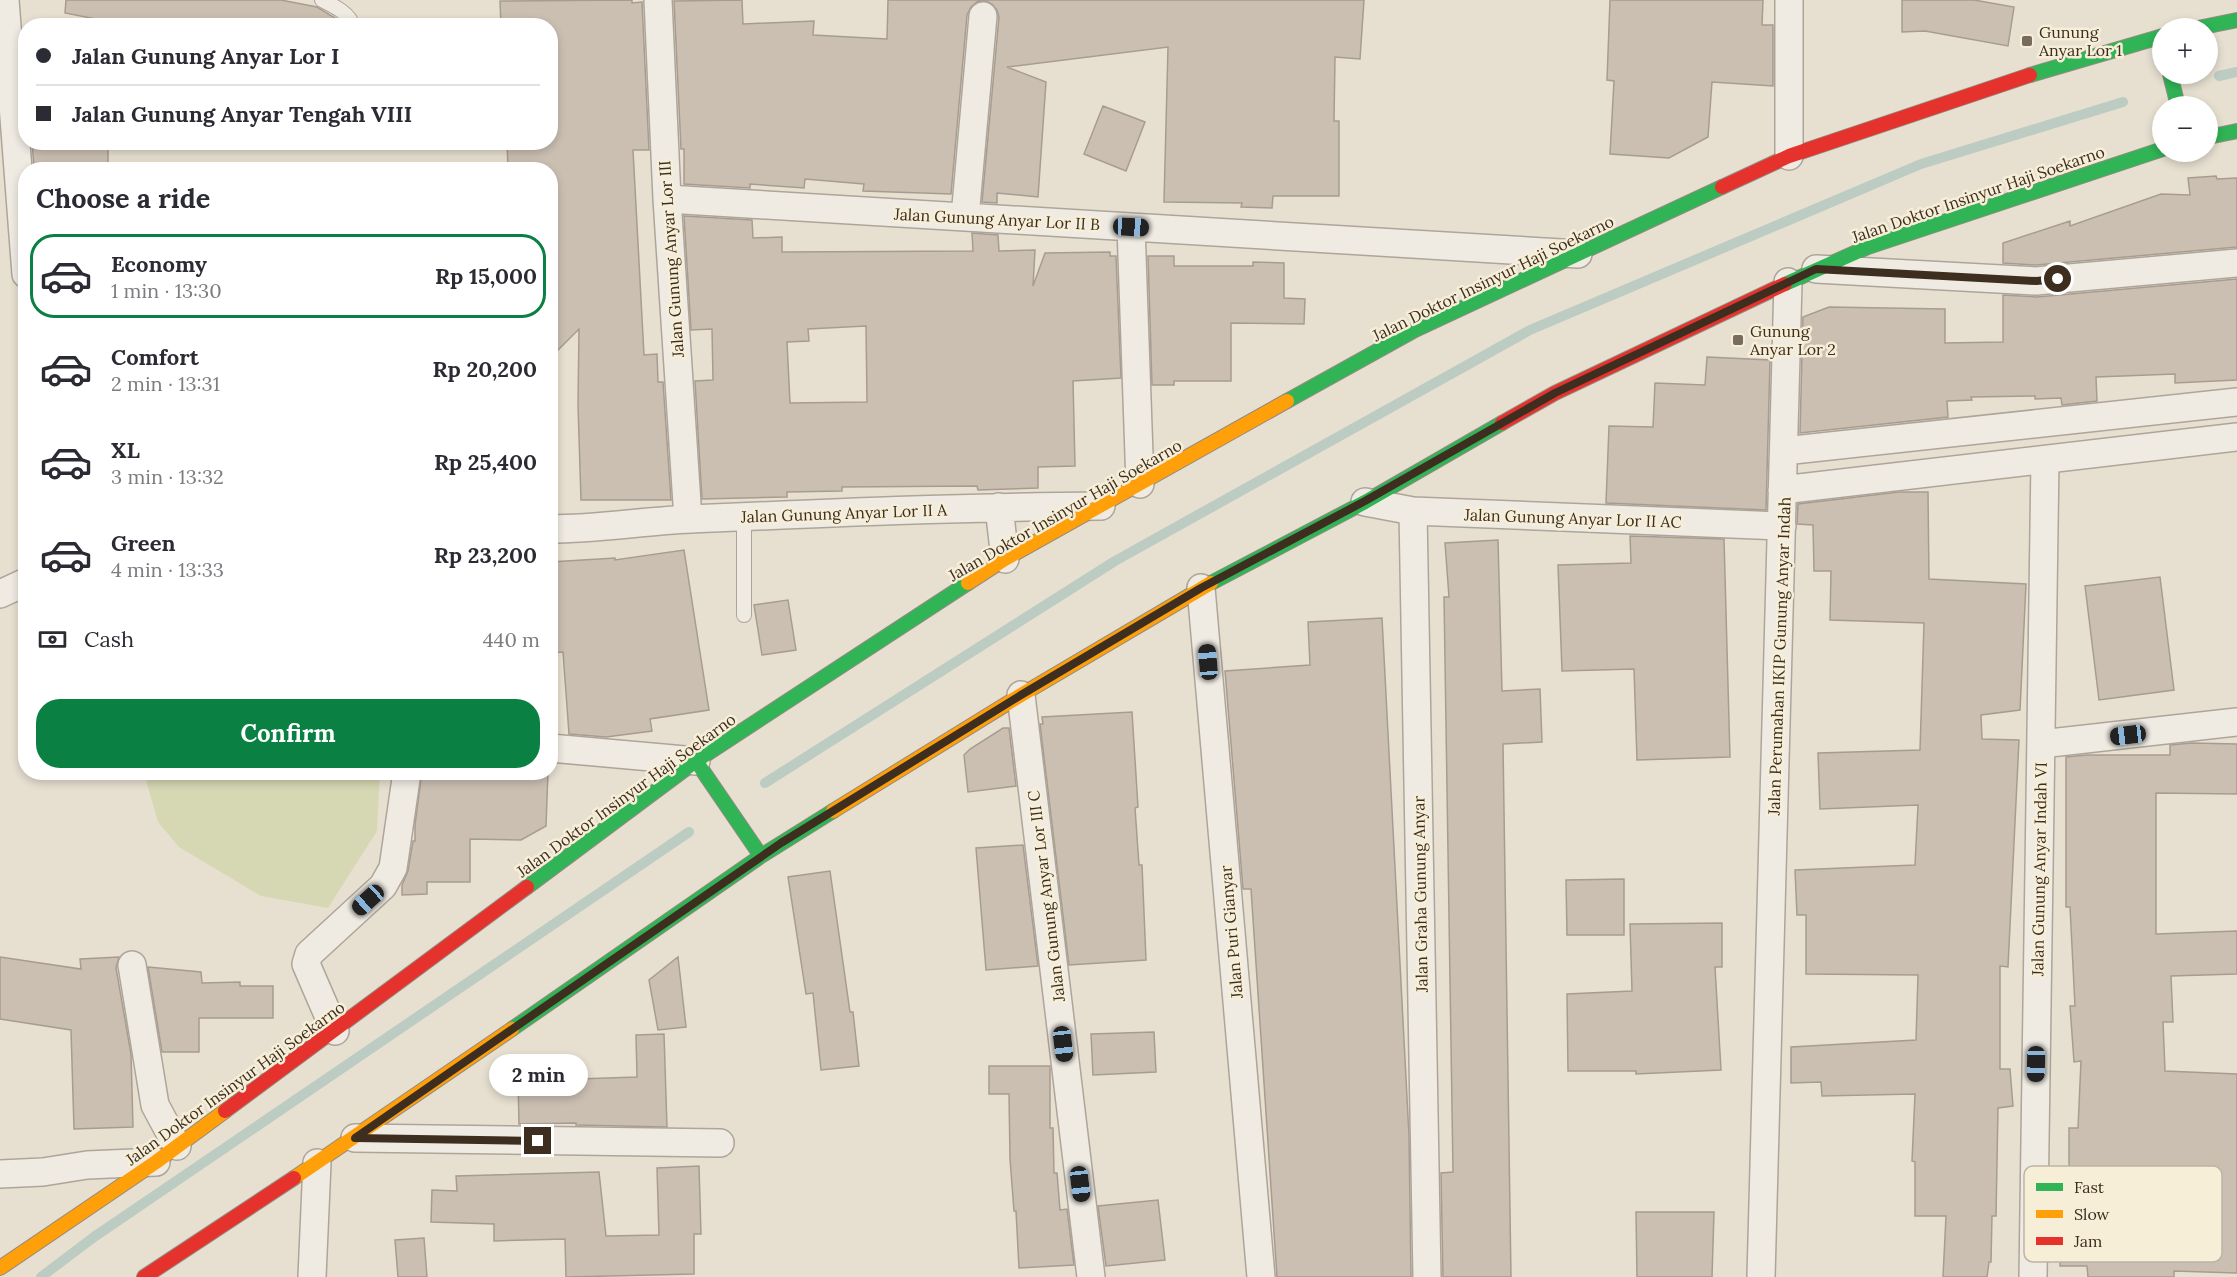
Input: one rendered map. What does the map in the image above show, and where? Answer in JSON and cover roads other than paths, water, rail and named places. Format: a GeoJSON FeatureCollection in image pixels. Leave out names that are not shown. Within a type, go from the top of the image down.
{"type":"FeatureCollection","features":[{"type":"Feature","properties":{"kind":"main road"},"geometry":{"type":"LineString","coordinates":[[2218,24],[2237,20]]}},
{"type":"Feature","properties":{"kind":"main road","name":"Jalan Doktor Insinyur Haji Soekarno"},"geometry":{"type":"LineString","coordinates":[[0,1268],[166,1154],[696,761],[1005,559],[1415,330],[1789,156],[1988,88],[2152,40]]}},
{"type":"Feature","properties":{"kind":"main road"},"geometry":{"type":"LineString","coordinates":[[2218,135],[2237,131]]}},
{"type":"Feature","properties":{"kind":"main road","name":"Jalan Doktor Insinyur Haji Soekarno"},"geometry":{"type":"LineString","coordinates":[[144,1277],[355,1138],[761,856],[1021,695],[1201,588],[1365,501],[1555,393],[1816,269],[1868,247],[2152,153]]}},
{"type":"Feature","properties":{"kind":"main road"},"geometry":{"type":"LineString","coordinates":[[696,761],[761,856]]}},
{"type":"Feature","properties":{"kind":"street"},"geometry":{"type":"LineString","coordinates":[[5,0],[18,70]]}},
{"type":"Feature","properties":{"kind":"street","name":"Jalan Gunung Anyar Lor III"},"geometry":{"type":"LineString","coordinates":[[658,0],[667,199],[688,519]]}},
{"type":"Feature","properties":{"kind":"street"},"geometry":{"type":"LineString","coordinates":[[1789,0],[1789,156]]}},
{"type":"Feature","properties":{"kind":"street"},"geometry":{"type":"LineString","coordinates":[[965,217],[983,16]]}},
{"type":"Feature","properties":{"kind":"street","name":"Jalan Gunung Anyar Lor II B"},"geometry":{"type":"LineString","coordinates":[[667,199],[1578,254]]}},
{"type":"Feature","properties":{"kind":"street"},"geometry":{"type":"LineString","coordinates":[[1131,227],[1140,484]]}},
{"type":"Feature","properties":{"kind":"street"},"geometry":{"type":"LineString","coordinates":[[1816,269],[2036,281],[2237,264]]}},
{"type":"Feature","properties":{"kind":"street"},"geometry":{"type":"LineString","coordinates":[[1782,490],[1788,282]]}},
{"type":"Feature","properties":{"kind":"street"},"geometry":{"type":"LineString","coordinates":[[1784,451],[2237,402]]}},
{"type":"Feature","properties":{"kind":"street","name":"Jalan Perumahan IKIP Gunung Anyar Indah"},"geometry":{"type":"LineString","coordinates":[[1761,1277],[1782,490],[2237,437]]}},
{"type":"Feature","properties":{"kind":"street","name":"Jalan Gunung Anyar Indah VI"},"geometry":{"type":"LineString","coordinates":[[2035,1166],[2045,460]]}},
{"type":"Feature","properties":{"kind":"street","name":"Jalan Gunung Anyar Lor II AC"},"geometry":{"type":"LineString","coordinates":[[1365,501],[1413,512],[1782,526]]}},
{"type":"Feature","properties":{"kind":"street","name":"Jalan Gunung Anyar Lor II A"},"geometry":{"type":"LineString","coordinates":[[558,529],[688,519],[999,507],[1101,506]]}},
{"type":"Feature","properties":{"kind":"street"},"geometry":{"type":"LineString","coordinates":[[999,507],[1005,559]]}},
{"type":"Feature","properties":{"kind":"street","name":"Jalan Graha Gunung Anyar"},"geometry":{"type":"LineString","coordinates":[[1413,512],[1427,1277]]}},
{"type":"Feature","properties":{"kind":"street"},"geometry":{"type":"LineString","coordinates":[[0,594],[18,586]]}},
{"type":"Feature","properties":{"kind":"street","name":"Jalan Puri Gianyar"},"geometry":{"type":"LineString","coordinates":[[1201,588],[1261,1277]]}},
{"type":"Feature","properties":{"kind":"street","name":"Jalan Gunung Anyar Lor III C"},"geometry":{"type":"LineString","coordinates":[[1021,695],[1091,1277]]}},
{"type":"Feature","properties":{"kind":"street"},"geometry":{"type":"LineString","coordinates":[[2041,744],[2237,722]]}},
{"type":"Feature","properties":{"kind":"street"},"geometry":{"type":"LineString","coordinates":[[558,749],[696,761]]}},
{"type":"Feature","properties":{"kind":"street"},"geometry":{"type":"LineString","coordinates":[[334,1031],[306,963],[309,954],[383,886],[393,868],[406,780]]}},
{"type":"Feature","properties":{"kind":"street"},"geometry":{"type":"LineString","coordinates":[[0,1174],[43,1172],[166,1154],[155,1105],[132,965]]}},
{"type":"Feature","properties":{"kind":"street"},"geometry":{"type":"LineString","coordinates":[[355,1138],[720,1143]]}},
{"type":"Feature","properties":{"kind":"street"},"geometry":{"type":"LineString","coordinates":[[312,1277],[317,1163]]}},
{"type":"Feature","properties":{"kind":"street","name":"Jalan Gunung Anyar Indah VI"},"geometry":{"type":"LineString","coordinates":[[2033,1262],[2033,1277]]}},
{"type":"Feature","properties":{"kind":"lane"},"geometry":{"type":"LineString","coordinates":[[322,0],[337,7],[348,18]]}},
{"type":"Feature","properties":{"kind":"lane"},"geometry":{"type":"LineString","coordinates":[[744,517],[744,615]]}},
{"type":"Feature","properties":{"kind":"waterway"},"geometry":{"type":"LineString","coordinates":[[2219,76],[2237,72]]}},
{"type":"Feature","properties":{"kind":"waterway"},"geometry":{"type":"LineString","coordinates":[[765,783],[1115,561],[1530,330],[1921,164],[2123,102]]}},
{"type":"Feature","properties":{"kind":"waterway"},"geometry":{"type":"LineString","coordinates":[[41,1277],[94,1237],[689,832]]}},
{"type":"Feature","properties":{"kind":"place","name":"Gunung Anyar Lor 1"},"geometry":{"type":"Point","coordinates":[2027,41]}},
{"type":"Feature","properties":{"kind":"place","name":"Gunung Anyar Lor 2"},"geometry":{"type":"Point","coordinates":[1738,340]}}]}
